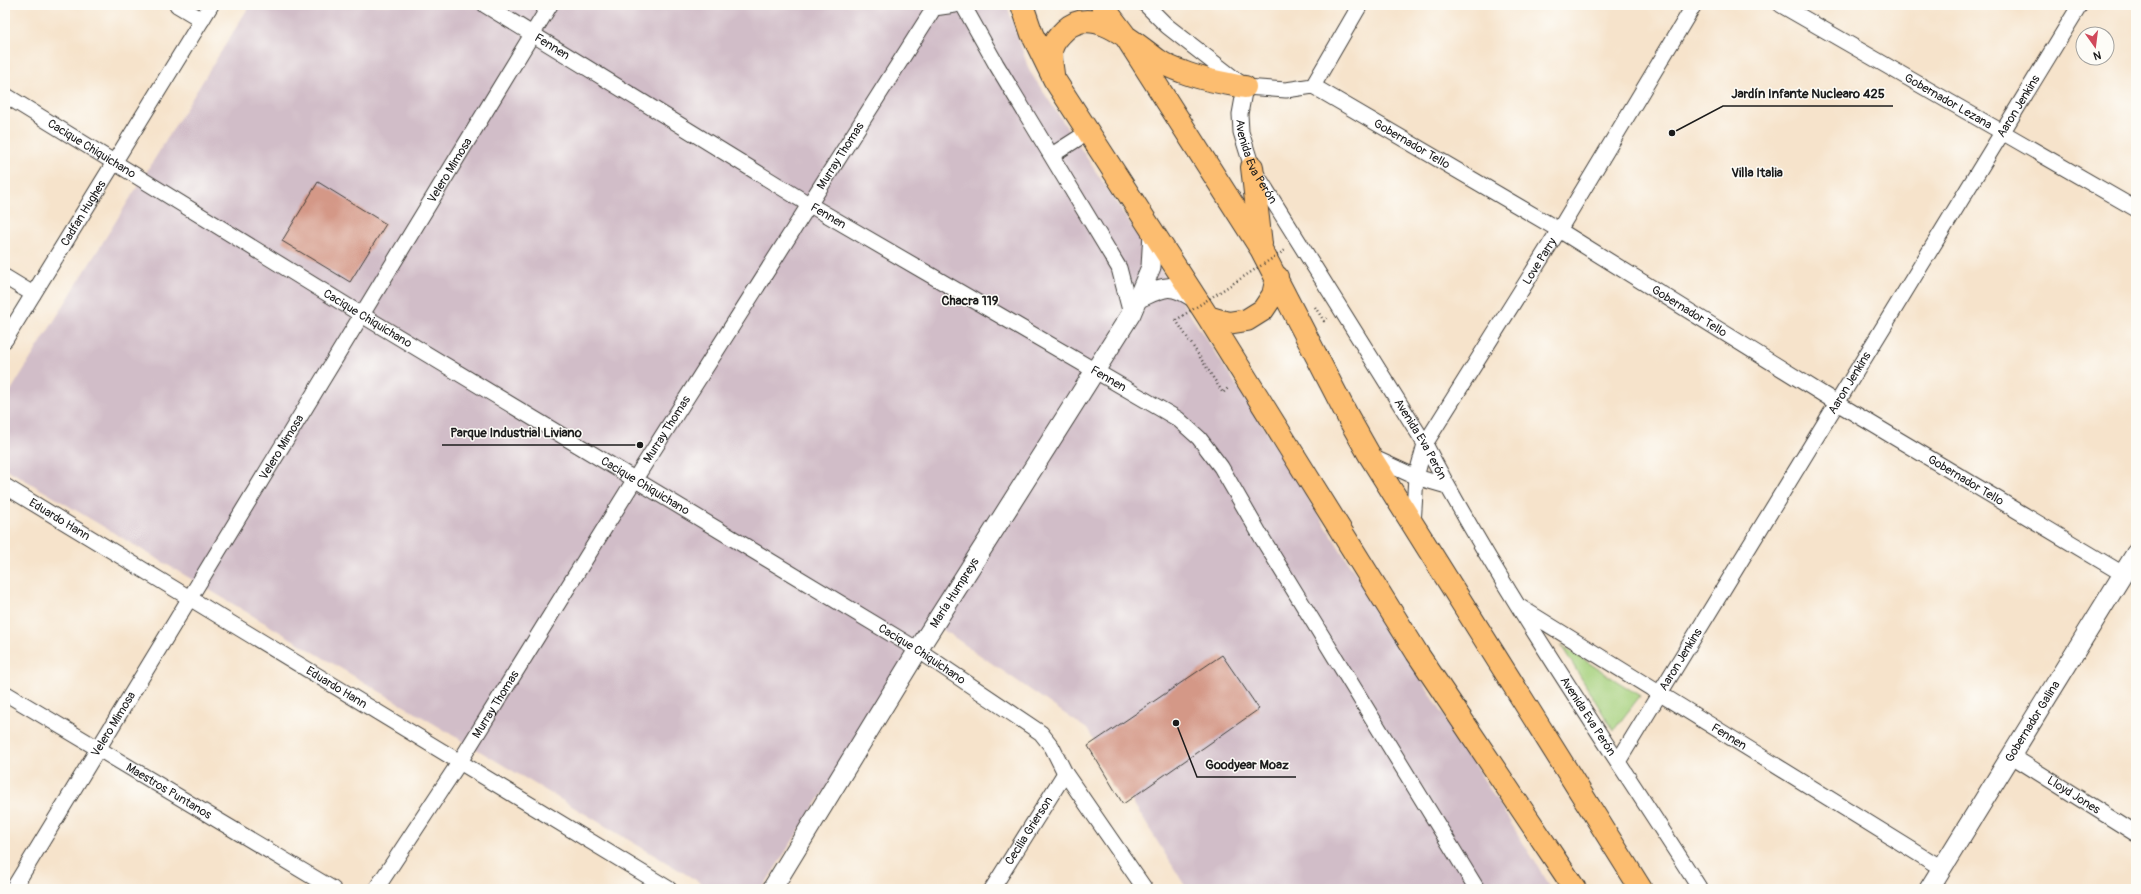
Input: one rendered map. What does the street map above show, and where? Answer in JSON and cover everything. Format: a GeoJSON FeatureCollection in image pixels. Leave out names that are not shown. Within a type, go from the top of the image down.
{"type":"FeatureCollection","features":[{"type":"Feature","properties":{"kind":"main road"},"geometry":{"type":"LineString","coordinates":[[1022,5],[1034,40],[1054,79],[1208,317],[1417,654],[1575,889]]}},
{"type":"Feature","properties":{"kind":"main road"},"geometry":{"type":"LineString","coordinates":[[1102,5],[1124,34],[1261,249],[1370,456],[1641,889]]}},
{"type":"Feature","properties":{"kind":"main road"},"geometry":{"type":"LineString","coordinates":[[1054,79],[1050,50],[1055,40],[1070,25],[1090,21],[1104,24],[1124,34],[1159,61],[1182,72],[1245,87]]}},
{"type":"Feature","properties":{"kind":"main road"},"geometry":{"type":"LineString","coordinates":[[1252,167],[1261,249]]}},
{"type":"Feature","properties":{"kind":"main road"},"geometry":{"type":"LineString","coordinates":[[1208,317],[1228,323],[1247,320],[1263,310],[1273,295],[1277,277]]}},
{"type":"Feature","properties":{"kind":"street"},"geometry":{"type":"LineString","coordinates":[[177,5],[202,20]]}},
{"type":"Feature","properties":{"kind":"street","name":"Cadfan Hughes"},"geometry":{"type":"LineString","coordinates":[[5,340],[211,5]]}},
{"type":"Feature","properties":{"kind":"street","name":"Fennen"},"geometry":{"type":"LineString","coordinates":[[485,5],[810,205],[1178,419],[1199,438],[1221,467],[1262,538],[1477,889]]}},
{"type":"Feature","properties":{"kind":"street","name":"Velero Mimosa"},"geometry":{"type":"LineString","coordinates":[[13,889],[550,5]]}},
{"type":"Feature","properties":{"kind":"street","name":"Murray Thomas"},"geometry":{"type":"LineString","coordinates":[[376,889],[459,763],[635,479],[934,8],[955,5]]}},
{"type":"Feature","properties":{"kind":"street"},"geometry":{"type":"LineString","coordinates":[[963,5],[996,64],[1119,268],[1135,306],[1165,286],[1178,287],[1194,297]]}},
{"type":"Feature","properties":{"kind":"street"},"geometry":{"type":"LineString","coordinates":[[1146,5],[1167,26],[1245,87],[1286,90],[1313,86],[1360,5]]}},
{"type":"Feature","properties":{"kind":"street","name":"Love Parry"},"geometry":{"type":"LineString","coordinates":[[1414,525],[1416,477],[1425,444],[1559,230],[1694,5]]}},
{"type":"Feature","properties":{"kind":"street","name":"Gobernador Lezana"},"geometry":{"type":"LineString","coordinates":[[1781,5],[2136,209]]}},
{"type":"Feature","properties":{"kind":"street","name":"Aaron Jenkins"},"geometry":{"type":"LineString","coordinates":[[1619,760],[2080,5]]}},
{"type":"Feature","properties":{"kind":"street","name":"Gobernador Tello"},"geometry":{"type":"LineString","coordinates":[[1313,86],[1559,230],[1837,403],[2123,574]]}},
{"type":"Feature","properties":{"kind":"street","name":"Avenida Eva Perón"},"geometry":{"type":"LineString","coordinates":[[1245,87],[1240,114],[1242,132],[1252,167],[1425,444],[1447,486],[1516,604],[1619,760],[1700,889]]}},
{"type":"Feature","properties":{"kind":"street","name":"Cacique Chiquichano"},"geometry":{"type":"LineString","coordinates":[[5,95],[362,315],[918,650],[1041,733],[1052,747],[1065,773],[1145,889]]}},
{"type":"Feature","properties":{"kind":"street"},"geometry":{"type":"LineString","coordinates":[[1052,156],[1088,132]]}},
{"type":"Feature","properties":{"kind":"street","name":"María Humpreys"},"geometry":{"type":"LineString","coordinates":[[772,889],[918,650],[1135,306],[1150,267],[1153,232]]}},
{"type":"Feature","properties":{"kind":"street"},"geometry":{"type":"LineString","coordinates":[[5,278],[33,294]]}},
{"type":"Feature","properties":{"kind":"street"},"geometry":{"type":"LineString","coordinates":[[1370,456],[1416,477],[1447,486]]}},
{"type":"Feature","properties":{"kind":"street","name":"Eduardo Hann"},"geometry":{"type":"LineString","coordinates":[[5,486],[459,763],[669,889]]}},
{"type":"Feature","properties":{"kind":"street","name":"Gobernador Galina"},"geometry":{"type":"LineString","coordinates":[[1930,889],[2136,553]]}},
{"type":"Feature","properties":{"kind":"street","name":"Fennen"},"geometry":{"type":"LineString","coordinates":[[1516,604],[1942,869]]}},
{"type":"Feature","properties":{"kind":"street","name":"Maestros Puntanos"},"geometry":{"type":"LineString","coordinates":[[5,693],[333,889]]}},
{"type":"Feature","properties":{"kind":"street","name":"Lloyd Jones"},"geometry":{"type":"LineString","coordinates":[[2012,756],[2136,834]]}},
{"type":"Feature","properties":{"kind":"street","name":"Cecilia Grierson"},"geometry":{"type":"LineString","coordinates":[[992,889],[1065,773]]}},
{"type":"Feature","properties":{"kind":"path"},"geometry":{"type":"LineString","coordinates":[[1225,383],[1229,389],[1223,393],[1176,320],[1286,249]]}},
{"type":"Feature","properties":{"kind":"shaded area"},"geometry":{"type":"Polygon","coordinates":[[[250,5],[1007,5],[1029,70],[1260,421],[1552,889],[1187,889],[1087,729],[932,622],[762,889],[711,889],[5,468],[5,400],[250,5]]]}},
{"type":"Feature","properties":{"kind":"green space"},"geometry":{"type":"Polygon","coordinates":[[[1561,645],[1640,696],[1613,731],[1613,730],[1561,645]]]}},
{"type":"Feature","properties":{"kind":"building"},"geometry":{"type":"Polygon","coordinates":[[[318,182],[386,224],[350,282],[282,241],[318,182]]]}},
{"type":"Feature","properties":{"kind":"building"},"geometry":{"type":"Polygon","coordinates":[[[1222,655],[1259,709],[1123,804],[1088,746],[1222,655]]]}},
{"type":"Feature","properties":{"kind":"place","name":"Jardín Infante Nuclearo 425"},"geometry":{"type":"Point","coordinates":[1672,133]}},
{"type":"Feature","properties":{"kind":"place","name":"Parque Industrial Liviano"},"geometry":{"type":"Point","coordinates":[640,445]}},
{"type":"Feature","properties":{"kind":"place","name":"Goodyear Moaz"},"geometry":{"type":"Point","coordinates":[1176,723]}},
{"type":"Feature","properties":{"kind":"district","name":"Villa Italia"},"geometry":{"type":"Point","coordinates":[1757,173]}},
{"type":"Feature","properties":{"kind":"district","name":"Chacra 119"},"geometry":{"type":"Point","coordinates":[970,301]}}]}
